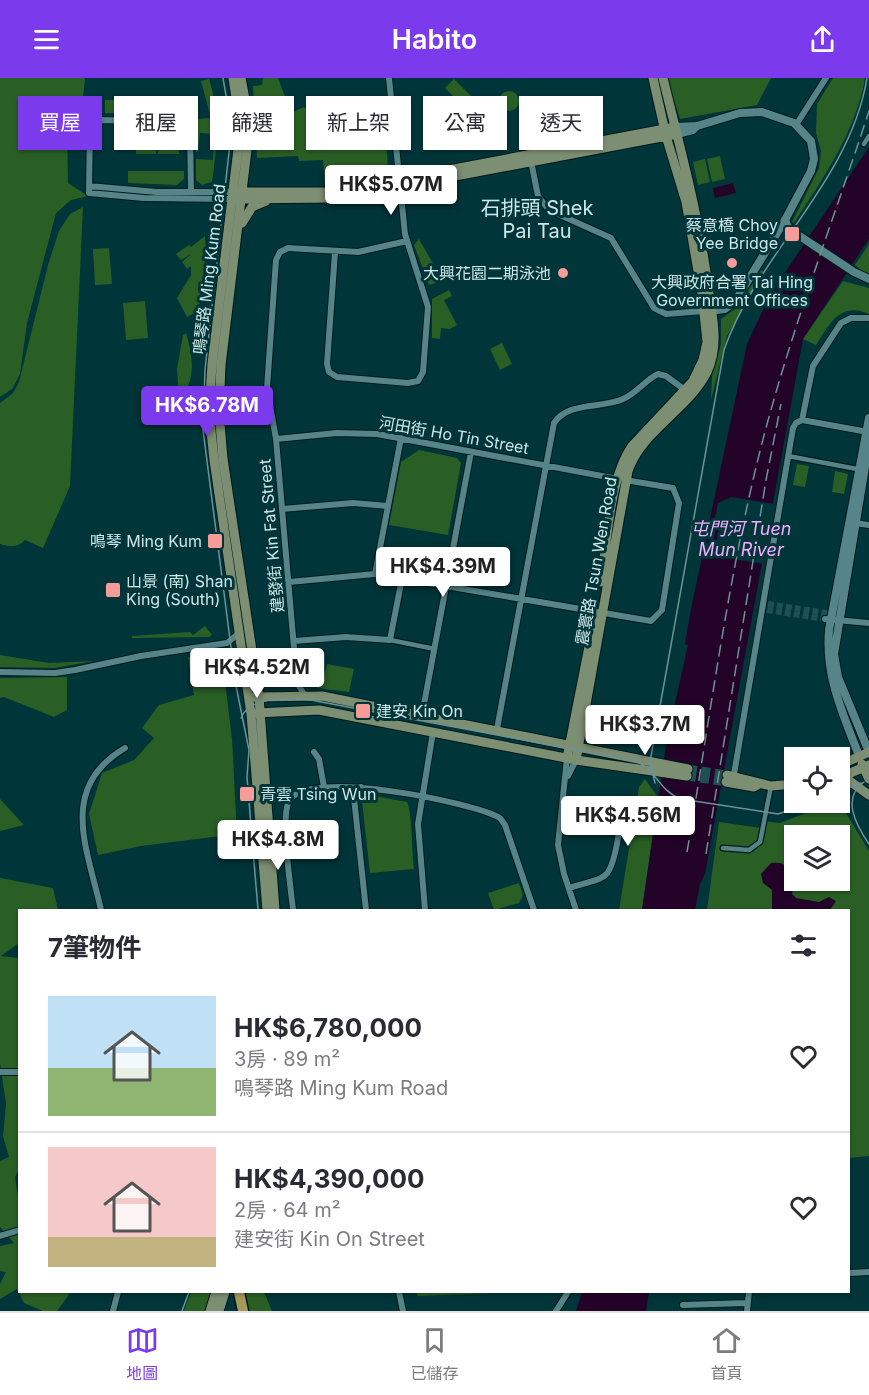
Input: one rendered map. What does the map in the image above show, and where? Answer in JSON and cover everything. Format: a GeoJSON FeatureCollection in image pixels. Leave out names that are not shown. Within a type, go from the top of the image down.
{"type":"FeatureCollection","features":[{"type":"Feature","properties":{"kind":"main road","name":"鳴琴路 Ming Kum Road"},"geometry":{"type":"LineString","coordinates":[[232,78],[239,123],[239,228],[221,365],[220,428],[256,677],[254,697]]}},
{"type":"Feature","properties":{"kind":"main road","name":"鳴琴路 Ming Kum Road"},"geometry":{"type":"LineString","coordinates":[[242,78],[248,123],[212,364],[210,412],[214,460],[240,629],[256,713]]}},
{"type":"Feature","properties":{"kind":"main road","name":"震寰路 Tsun Wen Road"},"geometry":{"type":"LineString","coordinates":[[622,480],[638,450],[692,394],[706,374],[715,344],[686,202],[665,132],[653,78]]}},
{"type":"Feature","properties":{"kind":"main road","name":"震寰路 Tsun Wen Road"},"geometry":{"type":"LineString","coordinates":[[572,759],[622,480],[632,446],[685,390],[699,371],[705,354],[708,311],[698,220],[663,78]]}},
{"type":"Feature","properties":{"kind":"main road"},"geometry":{"type":"LineString","coordinates":[[238,196],[268,200],[330,199],[399,183],[676,130]]}},
{"type":"Feature","properties":{"kind":"main road"},"geometry":{"type":"LineString","coordinates":[[238,196],[321,192],[399,183]]}},
{"type":"Feature","properties":{"kind":"main road"},"geometry":{"type":"LineString","coordinates":[[239,228],[252,207],[268,200]]}},
{"type":"Feature","properties":{"kind":"main road"},"geometry":{"type":"LineString","coordinates":[[256,677],[266,689],[278,696]]}},
{"type":"Feature","properties":{"kind":"main road"},"geometry":{"type":"LineString","coordinates":[[254,697],[304,694],[497,729],[687,772]]}},
{"type":"Feature","properties":{"kind":"main road"},"geometry":{"type":"LineString","coordinates":[[256,713],[319,710],[572,759],[660,767]]}},
{"type":"Feature","properties":{"kind":"main road"},"geometry":{"type":"LineString","coordinates":[[256,713],[267,909]]}},
{"type":"Feature","properties":{"kind":"main road"},"geometry":{"type":"LineString","coordinates":[[256,713],[275,909]]}},
{"type":"Feature","properties":{"kind":"main road"},"geometry":{"type":"LineString","coordinates":[[850,760],[869,752]]}},
{"type":"Feature","properties":{"kind":"main road"},"geometry":{"type":"LineString","coordinates":[[859,756],[866,766],[869,779]]}},
{"type":"Feature","properties":{"kind":"main road"},"geometry":{"type":"LineString","coordinates":[[850,773],[866,766]]}},
{"type":"Feature","properties":{"kind":"main road"},"geometry":{"type":"LineString","coordinates":[[730,779],[754,787],[759,784],[784,785]]}},
{"type":"Feature","properties":{"kind":"main road"},"geometry":{"type":"LineString","coordinates":[[850,781],[869,795]]}},
{"type":"Feature","properties":{"kind":"main road"},"geometry":{"type":"LineString","coordinates":[[210,1311],[216,1293]]}},
{"type":"Feature","properties":{"kind":"main road"},"geometry":{"type":"LineString","coordinates":[[219,1311],[225,1293]]}},
{"type":"Feature","properties":{"kind":"main road"},"geometry":{"type":"LineString","coordinates":[[239,1293],[243,1311]]}},
{"type":"Feature","properties":{"kind":"street"},"geometry":{"type":"LineString","coordinates":[[335,252],[328,372],[337,377],[413,383],[420,379],[423,372],[428,307],[407,241],[389,78]]}},
{"type":"Feature","properties":{"kind":"street"},"geometry":{"type":"LineString","coordinates":[[796,124],[826,78]]}},
{"type":"Feature","properties":{"kind":"street"},"geometry":{"type":"LineString","coordinates":[[530,158],[541,203],[549,210],[611,238],[654,308],[666,314],[724,309],[734,303],[785,220],[811,171],[814,159],[811,141],[796,124],[773,115],[751,112],[676,130]]}},
{"type":"Feature","properties":{"kind":"street"},"geometry":{"type":"LineString","coordinates":[[89,189],[89,128],[92,123],[99,120],[180,121],[189,128],[191,192]]}},
{"type":"Feature","properties":{"kind":"street"},"geometry":{"type":"LineString","coordinates":[[864,144],[869,136]]}},
{"type":"Feature","properties":{"kind":"street"},"geometry":{"type":"LineString","coordinates":[[89,189],[157,198],[238,196]]}},
{"type":"Feature","properties":{"kind":"street"},"geometry":{"type":"LineString","coordinates":[[89,189],[238,196]]}},
{"type":"Feature","properties":{"kind":"street"},"geometry":{"type":"LineString","coordinates":[[785,220],[787,228],[854,272],[869,279]]}},
{"type":"Feature","properties":{"kind":"street","name":"建發街 Kin Fat Street"},"geometry":{"type":"LineString","coordinates":[[304,694],[297,683],[276,439],[267,377],[277,257],[288,248],[335,252],[369,251],[407,241]]}},
{"type":"Feature","properties":{"kind":"street"},"geometry":{"type":"LineString","coordinates":[[730,779],[765,607],[793,428],[802,420],[813,366],[841,323],[850,318],[869,318]]}},
{"type":"Feature","properties":{"kind":"street"},"geometry":{"type":"LineString","coordinates":[[497,729],[553,427],[565,412],[623,399],[658,374],[666,376],[685,390]]}},
{"type":"Feature","properties":{"kind":"street"},"geometry":{"type":"LineString","coordinates":[[859,756],[838,703],[827,655],[869,418]]}},
{"type":"Feature","properties":{"kind":"street"},"geometry":{"type":"LineString","coordinates":[[802,420],[868,432]]}},
{"type":"Feature","properties":{"kind":"street","name":"河田街 Ho Tin Street"},"geometry":{"type":"LineString","coordinates":[[276,439],[347,433],[401,438],[674,488],[678,495],[678,511],[662,610],[651,621],[599,612]]}},
{"type":"Feature","properties":{"kind":"street"},"geometry":{"type":"LineString","coordinates":[[375,574],[401,438]]}},
{"type":"Feature","properties":{"kind":"street"},"geometry":{"type":"LineString","coordinates":[[869,443],[855,523],[834,617],[834,654],[836,670],[869,752]]}},
{"type":"Feature","properties":{"kind":"street"},"geometry":{"type":"LineString","coordinates":[[422,715],[471,452]]}},
{"type":"Feature","properties":{"kind":"street"},"geometry":{"type":"LineString","coordinates":[[788,456],[857,469]]}},
{"type":"Feature","properties":{"kind":"street"},"geometry":{"type":"LineString","coordinates":[[282,509],[353,502],[388,506]]}},
{"type":"Feature","properties":{"kind":"street"},"geometry":{"type":"LineString","coordinates":[[855,523],[869,525]]}},
{"type":"Feature","properties":{"kind":"street"},"geometry":{"type":"LineString","coordinates":[[289,582],[375,574],[599,612]]}},
{"type":"Feature","properties":{"kind":"street"},"geometry":{"type":"LineString","coordinates":[[390,640],[402,578]]}},
{"type":"Feature","properties":{"kind":"street"},"geometry":{"type":"LineString","coordinates":[[834,617],[869,623]]}},
{"type":"Feature","properties":{"kind":"street"},"geometry":{"type":"LineString","coordinates":[[227,644],[240,629]]}},
{"type":"Feature","properties":{"kind":"street"},"geometry":{"type":"LineString","coordinates":[[294,641],[346,637],[390,640],[435,649]]}},
{"type":"Feature","properties":{"kind":"street"},"geometry":{"type":"LineString","coordinates":[[0,672],[55,673],[128,658],[227,644],[244,653]]}},
{"type":"Feature","properties":{"kind":"street"},"geometry":{"type":"LineString","coordinates":[[425,909],[418,830],[433,732]]}},
{"type":"Feature","properties":{"kind":"street"},"geometry":{"type":"LineString","coordinates":[[101,909],[82,830],[82,808],[93,777],[107,760],[125,748]]}},
{"type":"Feature","properties":{"kind":"street"},"geometry":{"type":"LineString","coordinates":[[314,752],[319,759],[324,787]]}},
{"type":"Feature","properties":{"kind":"street"},"geometry":{"type":"LineString","coordinates":[[572,759],[567,776],[558,835],[561,864],[576,909]]}},
{"type":"Feature","properties":{"kind":"street"},"geometry":{"type":"LineString","coordinates":[[723,848],[748,850],[760,842],[771,786]]}},
{"type":"Feature","properties":{"kind":"street"},"geometry":{"type":"LineString","coordinates":[[292,909],[286,807],[297,792],[324,787],[361,787],[422,797],[496,816],[503,821],[534,909]]}},
{"type":"Feature","properties":{"kind":"street"},"geometry":{"type":"LineString","coordinates":[[361,787],[354,798],[366,909]]}},
{"type":"Feature","properties":{"kind":"street"},"geometry":{"type":"LineString","coordinates":[[569,888],[605,876],[611,871],[619,831],[617,820]]}},
{"type":"Feature","properties":{"kind":"street"},"geometry":{"type":"LineString","coordinates":[[0,1072],[18,1072]]}},
{"type":"Feature","properties":{"kind":"street"},"geometry":{"type":"LineString","coordinates":[[0,1236],[18,1231]]}},
{"type":"Feature","properties":{"kind":"street"},"geometry":{"type":"LineString","coordinates":[[850,1273],[869,1272]]}},
{"type":"Feature","properties":{"kind":"street"},"geometry":{"type":"LineString","coordinates":[[113,1311],[118,1293]]}},
{"type":"Feature","properties":{"kind":"street"},"geometry":{"type":"LineString","coordinates":[[399,1293],[403,1311]]}},
{"type":"Feature","properties":{"kind":"street"},"geometry":{"type":"LineString","coordinates":[[556,1311],[567,1293]]}},
{"type":"Feature","properties":{"kind":"street"},"geometry":{"type":"LineString","coordinates":[[747,1311],[749,1293]]}},
{"type":"Feature","properties":{"kind":"street"},"geometry":{"type":"LineString","coordinates":[[683,1305],[746,1303]]}},
{"type":"Feature","properties":{"kind":"green space"},"geometry":{"type":"Polygon","coordinates":[[[0,78],[85,78],[83,96],[18,96],[18,150],[67,150],[68,183],[88,196],[71,200],[56,213],[27,323],[20,374],[12,389],[0,397],[0,78]]]}},
{"type":"Feature","properties":{"kind":"green space"},"geometry":{"type":"Polygon","coordinates":[[[263,78],[278,78],[285,96],[254,96],[253,86],[262,85],[263,78]]]}},
{"type":"Feature","properties":{"kind":"green space"},"geometry":{"type":"Polygon","coordinates":[[[667,78],[771,78],[757,105],[680,119],[667,78]]]}},
{"type":"Feature","properties":{"kind":"green space"},"geometry":{"type":"Polygon","coordinates":[[[833,78],[865,78],[861,98],[837,154],[794,223],[792,222],[819,168],[821,151],[816,133],[817,104],[833,78]]]}},
{"type":"Feature","properties":{"kind":"green space"},"geometry":{"type":"Polygon","coordinates":[[[209,79],[213,96],[210,96],[210,114],[201,81],[209,79]]]}},
{"type":"Feature","properties":{"kind":"green space"},"geometry":{"type":"Polygon","coordinates":[[[454,79],[471,96],[453,96],[445,88],[454,79]]]}},
{"type":"Feature","properties":{"kind":"green space"},"geometry":{"type":"Polygon","coordinates":[[[505,91],[513,91],[519,97],[519,105],[513,111],[507,111],[507,96],[500,96],[505,91]]]}},
{"type":"Feature","properties":{"kind":"green space"},"geometry":{"type":"Polygon","coordinates":[[[105,100],[114,100],[114,113],[105,113],[105,100]]]}},
{"type":"Feature","properties":{"kind":"green space"},"geometry":{"type":"Polygon","coordinates":[[[304,107],[306,109],[306,150],[387,150],[388,173],[325,185],[323,160],[299,161],[298,156],[257,158],[257,150],[294,150],[294,112],[304,107]]]}},
{"type":"Feature","properties":{"kind":"green space"},"geometry":{"type":"Polygon","coordinates":[[[210,118],[210,134],[200,133],[198,152],[196,152],[198,150],[198,119],[210,118]]]}},
{"type":"Feature","properties":{"kind":"green space"},"geometry":{"type":"Polygon","coordinates":[[[136,150],[156,150],[156,154],[136,154],[136,150]]]}},
{"type":"Feature","properties":{"kind":"green space"},"geometry":{"type":"Polygon","coordinates":[[[158,150],[179,150],[179,154],[158,154],[158,150]]]}},
{"type":"Feature","properties":{"kind":"green space"},"geometry":{"type":"Polygon","coordinates":[[[213,150],[215,150],[212,182],[202,185],[196,180],[196,159],[213,160],[213,150]]]}},
{"type":"Feature","properties":{"kind":"green space"},"geometry":{"type":"Polygon","coordinates":[[[720,156],[725,179],[712,182],[707,159],[720,156]]]}},
{"type":"Feature","properties":{"kind":"green space"},"geometry":{"type":"Polygon","coordinates":[[[705,159],[710,182],[698,185],[693,162],[705,159]]]}},
{"type":"Feature","properties":{"kind":"green space"},"geometry":{"type":"Polygon","coordinates":[[[128,171],[184,171],[184,179],[177,185],[128,183],[128,171]]]}},
{"type":"Feature","properties":{"kind":"green space"},"geometry":{"type":"Polygon","coordinates":[[[83,207],[70,486],[43,548],[25,540],[16,546],[4,545],[0,544],[0,403],[13,393],[19,382],[48,265],[59,231],[70,214],[83,207]]]}},
{"type":"Feature","properties":{"kind":"green space"},"geometry":{"type":"Polygon","coordinates":[[[205,236],[206,251],[199,310],[187,317],[177,298],[191,275],[191,266],[187,269],[182,262],[191,254],[181,260],[176,254],[189,245],[191,247],[205,236]]]}},
{"type":"Feature","properties":{"kind":"green space"},"geometry":{"type":"Polygon","coordinates":[[[419,239],[443,281],[429,285],[414,245],[419,239]]]}},
{"type":"Feature","properties":{"kind":"green space"},"geometry":{"type":"Polygon","coordinates":[[[869,244],[869,277],[855,265],[869,244]]]}},
{"type":"Feature","properties":{"kind":"green space"},"geometry":{"type":"Polygon","coordinates":[[[109,248],[112,284],[95,285],[93,249],[109,248]]]}},
{"type":"Feature","properties":{"kind":"green space"},"geometry":{"type":"Polygon","coordinates":[[[761,270],[764,272],[727,336],[711,400],[712,376],[721,344],[721,319],[738,307],[761,270]]]}},
{"type":"Feature","properties":{"kind":"green space"},"geometry":{"type":"Polygon","coordinates":[[[843,281],[869,288],[869,314],[859,311],[843,313],[831,323],[816,345],[803,339],[843,281]]]}},
{"type":"Feature","properties":{"kind":"green space"},"geometry":{"type":"Polygon","coordinates":[[[449,290],[452,296],[444,300],[457,325],[450,329],[441,328],[440,339],[432,338],[432,299],[449,290]]]}},
{"type":"Feature","properties":{"kind":"green space"},"geometry":{"type":"Polygon","coordinates":[[[145,301],[148,338],[126,340],[123,303],[145,301]]]}},
{"type":"Feature","properties":{"kind":"green space"},"geometry":{"type":"Polygon","coordinates":[[[186,333],[192,368],[189,384],[179,399],[177,369],[183,335],[186,333]]]}},
{"type":"Feature","properties":{"kind":"green space"},"geometry":{"type":"Polygon","coordinates":[[[502,343],[512,364],[500,370],[490,349],[502,343]]]}},
{"type":"Feature","properties":{"kind":"green space"},"geometry":{"type":"Polygon","coordinates":[[[419,450],[457,458],[461,463],[448,535],[389,525],[401,462],[419,450]]]}},
{"type":"Feature","properties":{"kind":"green space"},"geometry":{"type":"Polygon","coordinates":[[[797,464],[809,466],[805,487],[793,485],[797,464]]]}},
{"type":"Feature","properties":{"kind":"green space"},"geometry":{"type":"Polygon","coordinates":[[[835,471],[848,474],[844,494],[832,492],[835,471]]]}},
{"type":"Feature","properties":{"kind":"green space"},"geometry":{"type":"Polygon","coordinates":[[[205,626],[212,635],[209,637],[132,638],[132,636],[190,632],[193,635],[205,626]]]}},
{"type":"Feature","properties":{"kind":"green space"},"geometry":{"type":"Polygon","coordinates":[[[214,654],[222,657],[232,739],[237,834],[141,846],[98,855],[89,814],[102,773],[134,760],[154,738],[142,728],[159,705],[194,695],[188,657],[214,654]]]}},
{"type":"Feature","properties":{"kind":"green space"},"geometry":{"type":"Polygon","coordinates":[[[0,655],[49,663],[94,661],[55,668],[0,667],[0,655]]]}},
{"type":"Feature","properties":{"kind":"green space"},"geometry":{"type":"Polygon","coordinates":[[[304,659],[313,661],[311,672],[324,675],[327,664],[354,669],[349,692],[316,687],[308,678],[304,659]]]}},
{"type":"Feature","properties":{"kind":"green space"},"geometry":{"type":"Polygon","coordinates":[[[67,677],[67,710],[54,717],[4,697],[0,698],[0,678],[67,677]]]}},
{"type":"Feature","properties":{"kind":"green space"},"geometry":{"type":"Polygon","coordinates":[[[645,779],[658,797],[642,909],[619,909],[639,787],[645,779]]]}},
{"type":"Feature","properties":{"kind":"green space"},"geometry":{"type":"Polygon","coordinates":[[[369,795],[407,802],[414,869],[370,873],[362,801],[369,795]]]}},
{"type":"Feature","properties":{"kind":"green space"},"geometry":{"type":"Polygon","coordinates":[[[0,799],[24,825],[0,831],[0,799]]]}},
{"type":"Feature","properties":{"kind":"green space"},"geometry":{"type":"Polygon","coordinates":[[[806,813],[846,813],[869,851],[869,1156],[850,1158],[850,909],[707,909],[719,822],[761,828],[762,821],[780,823],[806,813]]]}},
{"type":"Feature","properties":{"kind":"green space"},"geometry":{"type":"Polygon","coordinates":[[[0,878],[53,888],[58,909],[18,909],[18,944],[1,956],[18,958],[18,1172],[15,1177],[18,1196],[18,1291],[17,1289],[0,1299],[0,1284],[6,1272],[0,1271],[0,1246],[14,1243],[0,1227],[0,1161],[9,1157],[3,1136],[6,1104],[0,1063],[0,878]]]}},
{"type":"Feature","properties":{"kind":"green space"},"geometry":{"type":"Polygon","coordinates":[[[519,883],[523,895],[519,903],[494,909],[488,893],[519,883]]]}},
{"type":"Feature","properties":{"kind":"green space"},"geometry":{"type":"Polygon","coordinates":[[[19,1293],[70,1293],[57,1311],[43,1311],[24,1303],[19,1293]]]}},
{"type":"Feature","properties":{"kind":"green space"},"geometry":{"type":"Polygon","coordinates":[[[191,1293],[211,1293],[205,1311],[184,1311],[191,1293]]]}},
{"type":"Feature","properties":{"kind":"green space"},"geometry":{"type":"Polygon","coordinates":[[[242,1293],[264,1293],[272,1311],[247,1311],[242,1293]]]}},
{"type":"Feature","properties":{"kind":"green space"},"geometry":{"type":"Polygon","coordinates":[[[416,1293],[495,1293],[418,1296],[416,1293]]]}},
{"type":"Feature","properties":{"kind":"water","name":"屯門河 Tuen Mun River"},"geometry":{"type":"Polygon","coordinates":[[[869,147],[869,239],[803,339],[705,874],[700,884],[695,909],[642,909],[667,739],[688,645],[685,644],[691,609],[747,344],[770,295],[869,147]]]}},
{"type":"Feature","properties":{"kind":"water"},"geometry":{"type":"Polygon","coordinates":[[[733,183],[736,193],[715,198],[713,188],[733,183]]]}},
{"type":"Feature","properties":{"kind":"water"},"geometry":{"type":"Polygon","coordinates":[[[771,863],[780,863],[784,865],[784,891],[793,891],[792,894],[796,898],[819,902],[829,897],[836,901],[831,909],[772,909],[772,890],[763,883],[761,874],[771,863]]]}},
{"type":"Feature","properties":{"kind":"water"},"geometry":{"type":"Polygon","coordinates":[[[582,1293],[649,1293],[646,1311],[576,1311],[582,1293]]]}},
{"type":"Feature","properties":{"kind":"pier"},"geometry":{"type":"Polygon","coordinates":[[[731,497],[774,504],[764,564],[714,556],[720,523],[714,522],[718,503],[731,497]]]}},
{"type":"Feature","properties":{"kind":"tunnel"},"geometry":{"type":"LineString","coordinates":[[768,604],[827,613]]}},
{"type":"Feature","properties":{"kind":"tunnel"},"geometry":{"type":"LineString","coordinates":[[767,610],[825,619]]}},
{"type":"Feature","properties":{"kind":"tunnel"},"geometry":{"type":"LineString","coordinates":[[688,769],[727,775]]}},
{"type":"Feature","properties":{"kind":"tunnel"},"geometry":{"type":"LineString","coordinates":[[687,776],[726,782]]}},
{"type":"Feature","properties":{"kind":"tram line"},"geometry":{"type":"LineString","coordinates":[[223,78],[228,107],[230,143],[205,370],[203,430],[236,686],[249,750],[247,777],[258,909]]}},
{"type":"Feature","properties":{"kind":"tram line"},"geometry":{"type":"LineString","coordinates":[[655,783],[650,762],[724,350],[739,315],[758,282],[823,184],[842,151],[857,116],[867,78]]}},
{"type":"Feature","properties":{"kind":"tram line"},"geometry":{"type":"LineString","coordinates":[[241,718],[253,705],[262,702],[283,699],[311,700],[635,761],[642,764],[668,791],[681,799],[778,814],[784,812]]}},
{"type":"Feature","properties":{"kind":"tram line"},"geometry":{"type":"LineString","coordinates":[[864,782],[857,788],[852,804],[856,820],[869,844]]}},
{"type":"Feature","properties":{"kind":"tram line"},"geometry":{"type":"LineString","coordinates":[[850,787],[861,783]]}},
{"type":"Feature","properties":{"kind":"tram line"},"geometry":{"type":"LineString","coordinates":[[182,1311],[189,1293]]}},
{"type":"Feature","properties":{"kind":"railway"},"geometry":{"type":"LineString","coordinates":[[687,852],[728,601],[760,451],[797,323],[869,111]]}},
{"type":"Feature","properties":{"kind":"railway"},"geometry":{"type":"LineString","coordinates":[[706,854],[766,480],[781,404]]}},
{"type":"Feature","properties":{"kind":"place","name":"蔡意橋 Choy Yee Bridge"},"geometry":{"type":"Point","coordinates":[792,234]}},
{"type":"Feature","properties":{"kind":"place","name":"大興政府合署 Tai Hing Government Offices"},"geometry":{"type":"Point","coordinates":[732,263]}},
{"type":"Feature","properties":{"kind":"place","name":"大興花園二期泳池"},"geometry":{"type":"Point","coordinates":[563,273]}},
{"type":"Feature","properties":{"kind":"place","name":"鳴琴 Ming Kum"},"geometry":{"type":"Point","coordinates":[215,541]}},
{"type":"Feature","properties":{"kind":"place","name":"山景 (南) Shan King (South)"},"geometry":{"type":"Point","coordinates":[113,590]}},
{"type":"Feature","properties":{"kind":"place","name":"建安 Kin On"},"geometry":{"type":"Point","coordinates":[363,711]}},
{"type":"Feature","properties":{"kind":"place","name":"青雲 Tsing Wun"},"geometry":{"type":"Point","coordinates":[247,794]}},
{"type":"Feature","properties":{"kind":"district","name":"石排頭 Shek Pai Tau"},"geometry":{"type":"Point","coordinates":[537,220]}}]}
